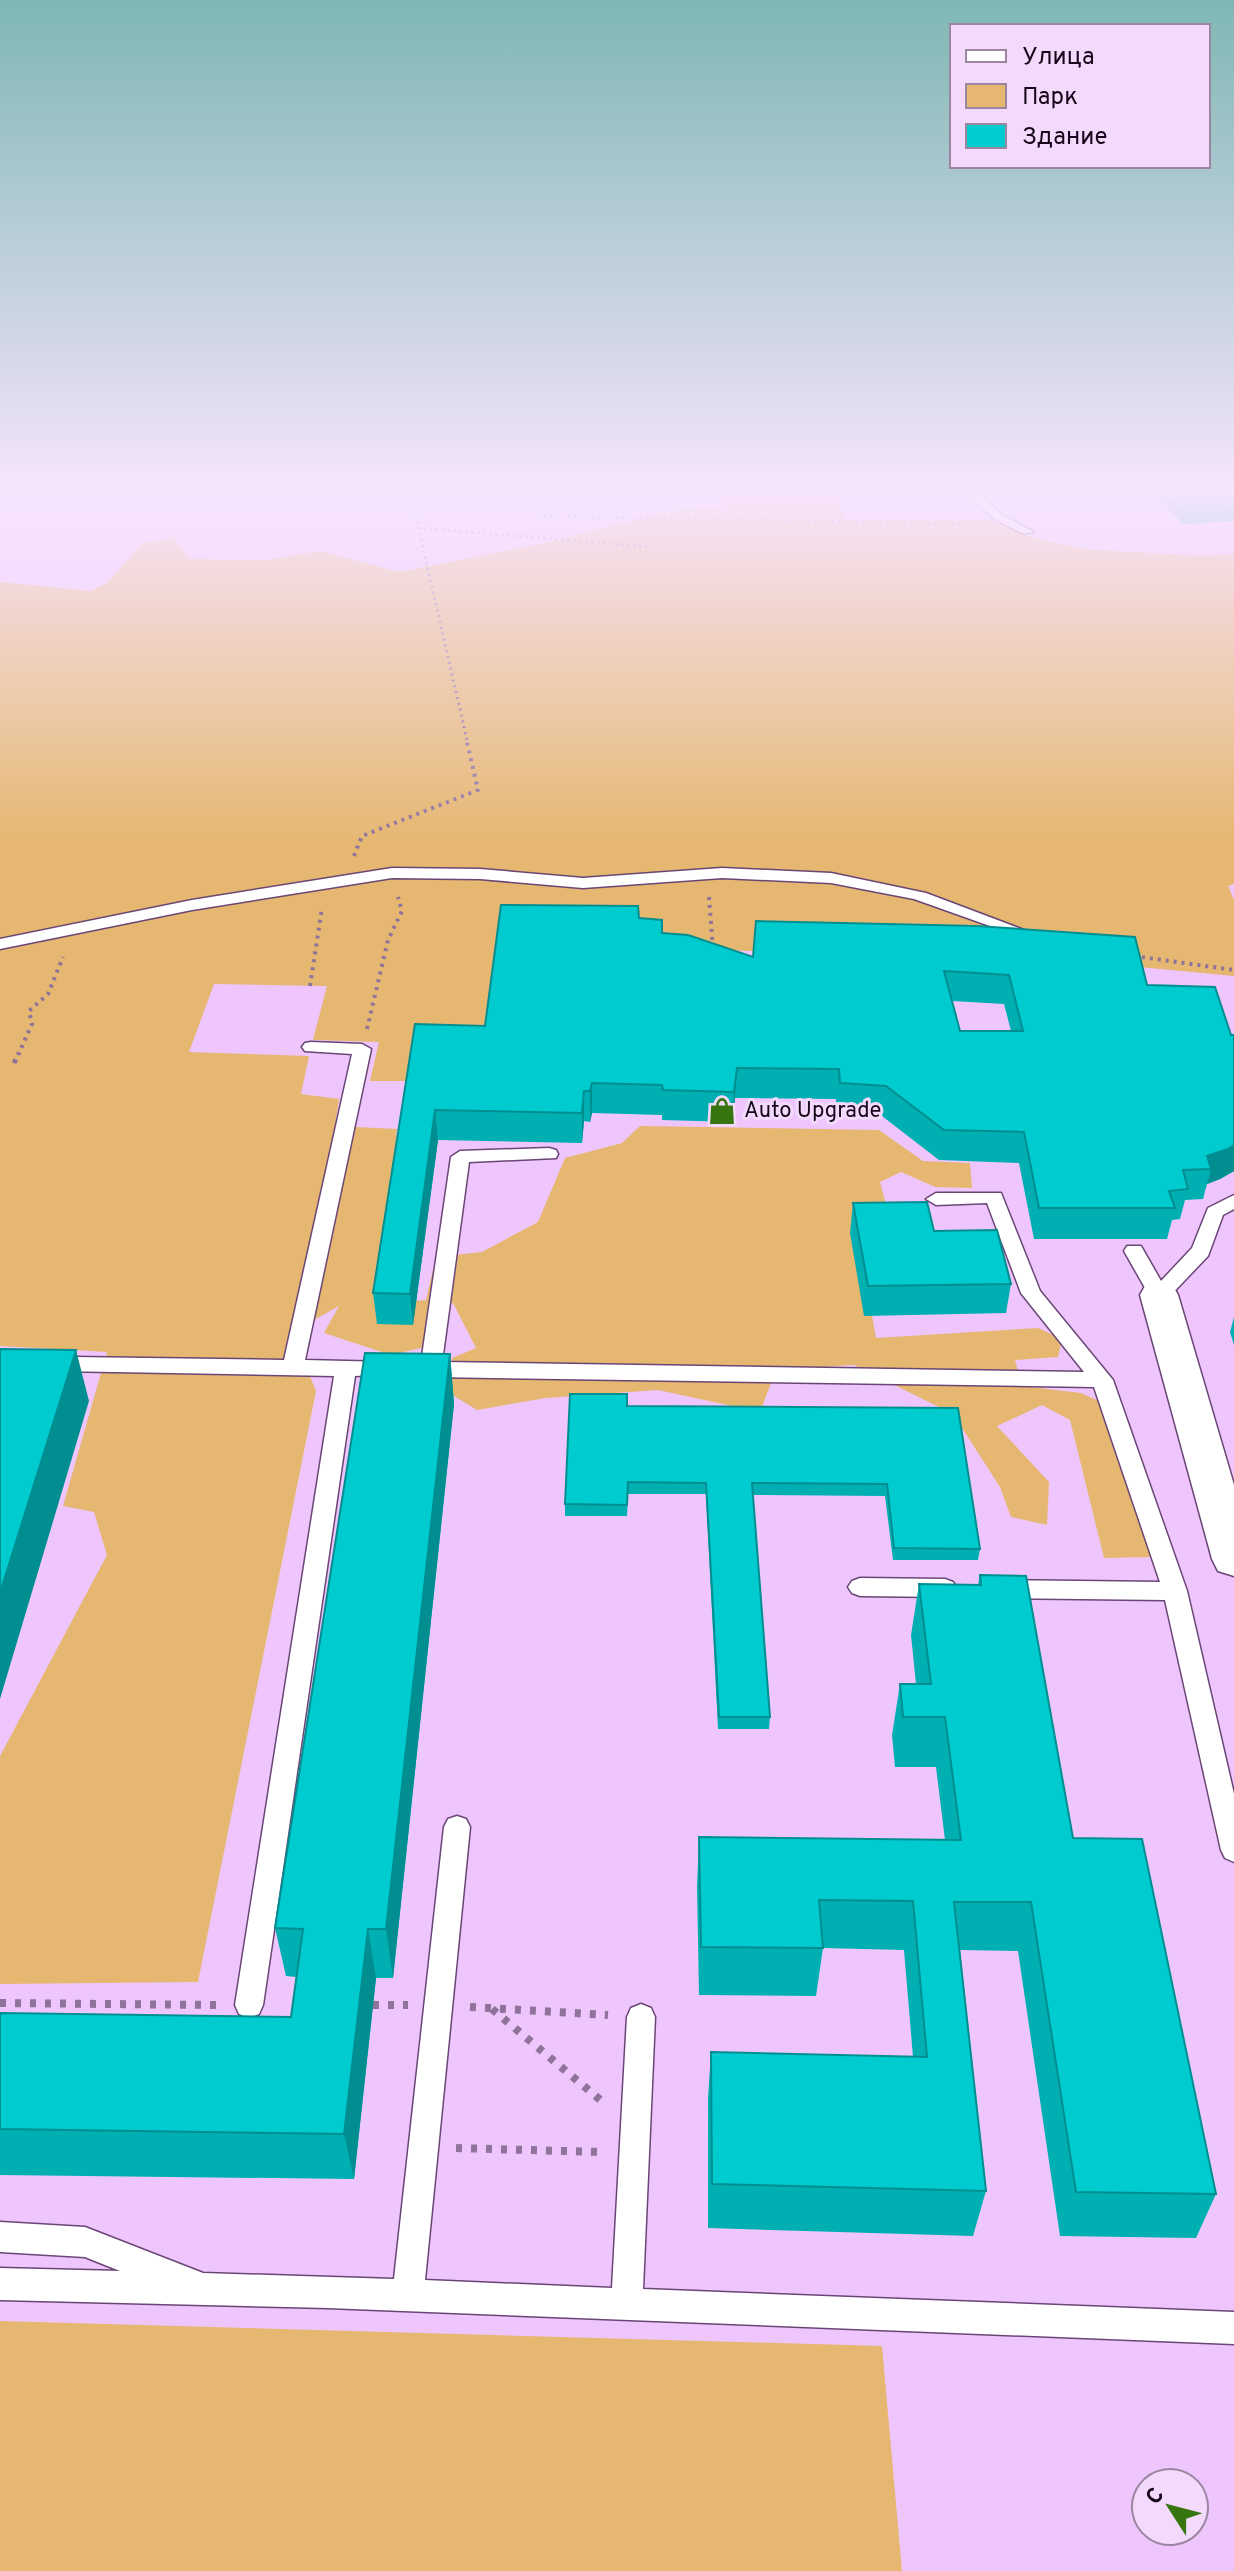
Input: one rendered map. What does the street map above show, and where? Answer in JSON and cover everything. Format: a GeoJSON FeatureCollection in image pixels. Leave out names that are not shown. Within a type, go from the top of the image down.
{"type":"FeatureCollection","features":[{"type":"Feature","properties":{"kind":"street"},"geometry":{"type":"LineString","coordinates":[[1159,1295],[1234,1559]]}},
{"type":"Feature","properties":{"kind":"lane"},"geometry":{"type":"LineString","coordinates":[[0,944],[192,905],[392,873],[480,874],[583,883],[705,875],[831,878],[920,896],[1024,933]]}},
{"type":"Feature","properties":{"kind":"lane"},"geometry":{"type":"LineString","coordinates":[[293,1367],[362,1049],[311,1047]]}},
{"type":"Feature","properties":{"kind":"lane"},"geometry":{"type":"LineString","coordinates":[[430,1370],[460,1157],[549,1154]]}},
{"type":"Feature","properties":{"kind":"lane"},"geometry":{"type":"LineString","coordinates":[[936,1199],[994,1197],[1031,1293],[1102,1380],[1175,1591],[1234,1850]]}},
{"type":"Feature","properties":{"kind":"lane"},"geometry":{"type":"LineString","coordinates":[[1134,1251],[1159,1295],[1201,1251],[1215,1212],[1234,1201]]}},
{"type":"Feature","properties":{"kind":"lane"},"geometry":{"type":"LineString","coordinates":[[0,1363],[1102,1380]]}},
{"type":"Feature","properties":{"kind":"lane"},"geometry":{"type":"LineString","coordinates":[[249,2005],[346,1368]]}},
{"type":"Feature","properties":{"kind":"lane"},"geometry":{"type":"LineString","coordinates":[[860,1587],[1175,1591]]}},
{"type":"Feature","properties":{"kind":"lane"},"geometry":{"type":"LineString","coordinates":[[408,2296],[457,1827]]}},
{"type":"Feature","properties":{"kind":"lane"},"geometry":{"type":"LineString","coordinates":[[627,2304],[641,2017]]}},
{"type":"Feature","properties":{"kind":"lane"},"geometry":{"type":"LineString","coordinates":[[0,2237],[85,2242],[207,2289]]}},
{"type":"Feature","properties":{"kind":"lane"},"geometry":{"type":"LineString","coordinates":[[0,2284],[408,2296],[1234,2328]]}},
{"type":"Feature","properties":{"kind":"path"},"geometry":{"type":"LineString","coordinates":[[362,836],[478,790],[436,608]]}},
{"type":"Feature","properties":{"kind":"path"},"geometry":{"type":"LineString","coordinates":[[362,1049],[388,940],[402,911],[392,873]]}},
{"type":"Feature","properties":{"kind":"path"},"geometry":{"type":"LineString","coordinates":[[705,875],[712,916],[713,949],[720,963]]}},
{"type":"Feature","properties":{"kind":"path"},"geometry":{"type":"LineString","coordinates":[[310,986],[326,883]]}},
{"type":"Feature","properties":{"kind":"path"},"geometry":{"type":"LineString","coordinates":[[14,1063],[32,1024],[29,1011],[48,994],[74,930]]}},
{"type":"Feature","properties":{"kind":"path"},"geometry":{"type":"LineString","coordinates":[[1127,955],[1234,970]]}},
{"type":"Feature","properties":{"kind":"path"},"geometry":{"type":"LineString","coordinates":[[0,2003],[249,2005]]}},
{"type":"Feature","properties":{"kind":"path"},"geometry":{"type":"LineString","coordinates":[[438,2006],[641,2017]]}},
{"type":"Feature","properties":{"kind":"path"},"geometry":{"type":"LineString","coordinates":[[491,2008],[635,2141]]}},
{"type":"Feature","properties":{"kind":"path"},"geometry":{"type":"LineString","coordinates":[[423,2147],[635,2141]]}},
{"type":"Feature","properties":{"kind":"green space"},"geometry":{"type":"Polygon","coordinates":[[[0,608],[1234,608],[1234,884],[1228,886],[1234,900],[1234,976],[1097,963],[662,948],[486,1056],[412,1081],[370,1081],[379,1042],[313,1040],[327,986],[214,984],[189,1052],[309,1056],[301,1094],[339,1099],[335,1126],[397,1129],[382,1266],[398,1302],[426,1300],[436,1257],[482,1252],[538,1222],[565,1158],[622,1143],[640,1126],[879,1130],[923,1161],[970,1163],[972,1188],[935,1187],[901,1172],[880,1182],[891,1224],[856,1226],[876,1338],[1038,1328],[1062,1339],[1058,1357],[1015,1360],[1022,1386],[1081,1393],[1110,1406],[1130,1433],[1151,1557],[1104,1558],[1070,1420],[1042,1405],[997,1426],[1049,1482],[1047,1525],[1011,1517],[1000,1487],[953,1414],[854,1365],[776,1370],[760,1412],[658,1390],[545,1398],[477,1410],[449,1393],[452,1358],[476,1348],[453,1303],[429,1310],[425,1347],[391,1355],[324,1333],[339,1306],[292,1332],[316,1391],[198,1982],[0,1984],[0,1756],[107,1555],[94,1512],[63,1506],[107,1352],[0,1346],[0,608]]]}},
{"type":"Feature","properties":{"kind":"green space"},"geometry":{"type":"Polygon","coordinates":[[[0,2321],[882,2346],[902,2571],[0,2571],[0,2321]]]}},
{"type":"Feature","properties":{"kind":"building"},"geometry":{"type":"Polygon","coordinates":[[[501,905],[638,906],[639,918],[662,920],[662,933],[688,935],[753,957],[756,921],[977,926],[1135,937],[1147,985],[1215,987],[1231,1035],[1234,1035],[1234,1145],[1207,1156],[1211,1169],[1183,1170],[1188,1189],[1169,1191],[1175,1208],[1039,1208],[1024,1132],[944,1130],[886,1086],[840,1083],[839,1069],[737,1068],[734,1092],[663,1090],[662,1085],[592,1083],[590,1091],[584,1091],[582,1113],[435,1110],[410,1294],[373,1293],[415,1024],[485,1026],[501,905]],[[944,971],[960,1031],[1023,1031],[1009,975],[944,971]]]}},
{"type":"Feature","properties":{"kind":"building"},"geometry":{"type":"Polygon","coordinates":[[[927,1202],[934,1231],[997,1230],[1011,1284],[868,1286],[853,1203],[927,1202]]]}},
{"type":"Feature","properties":{"kind":"building"},"geometry":{"type":"Polygon","coordinates":[[[0,1349],[76,1350],[0,1593],[0,1349]]]}},
{"type":"Feature","properties":{"kind":"building"},"geometry":{"type":"Polygon","coordinates":[[[365,1353],[450,1354],[386,1929],[368,1929],[344,2134],[0,2129],[0,2013],[291,2017],[303,1929],[275,1928],[365,1353]]]}},
{"type":"Feature","properties":{"kind":"building"},"geometry":{"type":"Polygon","coordinates":[[[570,1394],[627,1394],[627,1406],[958,1408],[980,1549],[894,1548],[887,1484],[752,1483],[770,1717],[719,1717],[706,1483],[628,1482],[627,1505],[565,1504],[570,1394]]]}},
{"type":"Feature","properties":{"kind":"building"},"geometry":{"type":"Polygon","coordinates":[[[980,1575],[1026,1576],[1073,1838],[1142,1839],[1216,2194],[1076,2192],[1031,1902],[954,1902],[986,2191],[712,2184],[711,2052],[927,2057],[913,1901],[819,1900],[823,1948],[701,1947],[699,1837],[961,1840],[945,1717],[903,1717],[900,1684],[931,1684],[919,1584],[981,1585],[980,1575]]]}},
{"type":"Feature","properties":{"kind":"place","name":"Auto Upgrade"},"geometry":{"type":"Point","coordinates":[722,1111]}}]}
